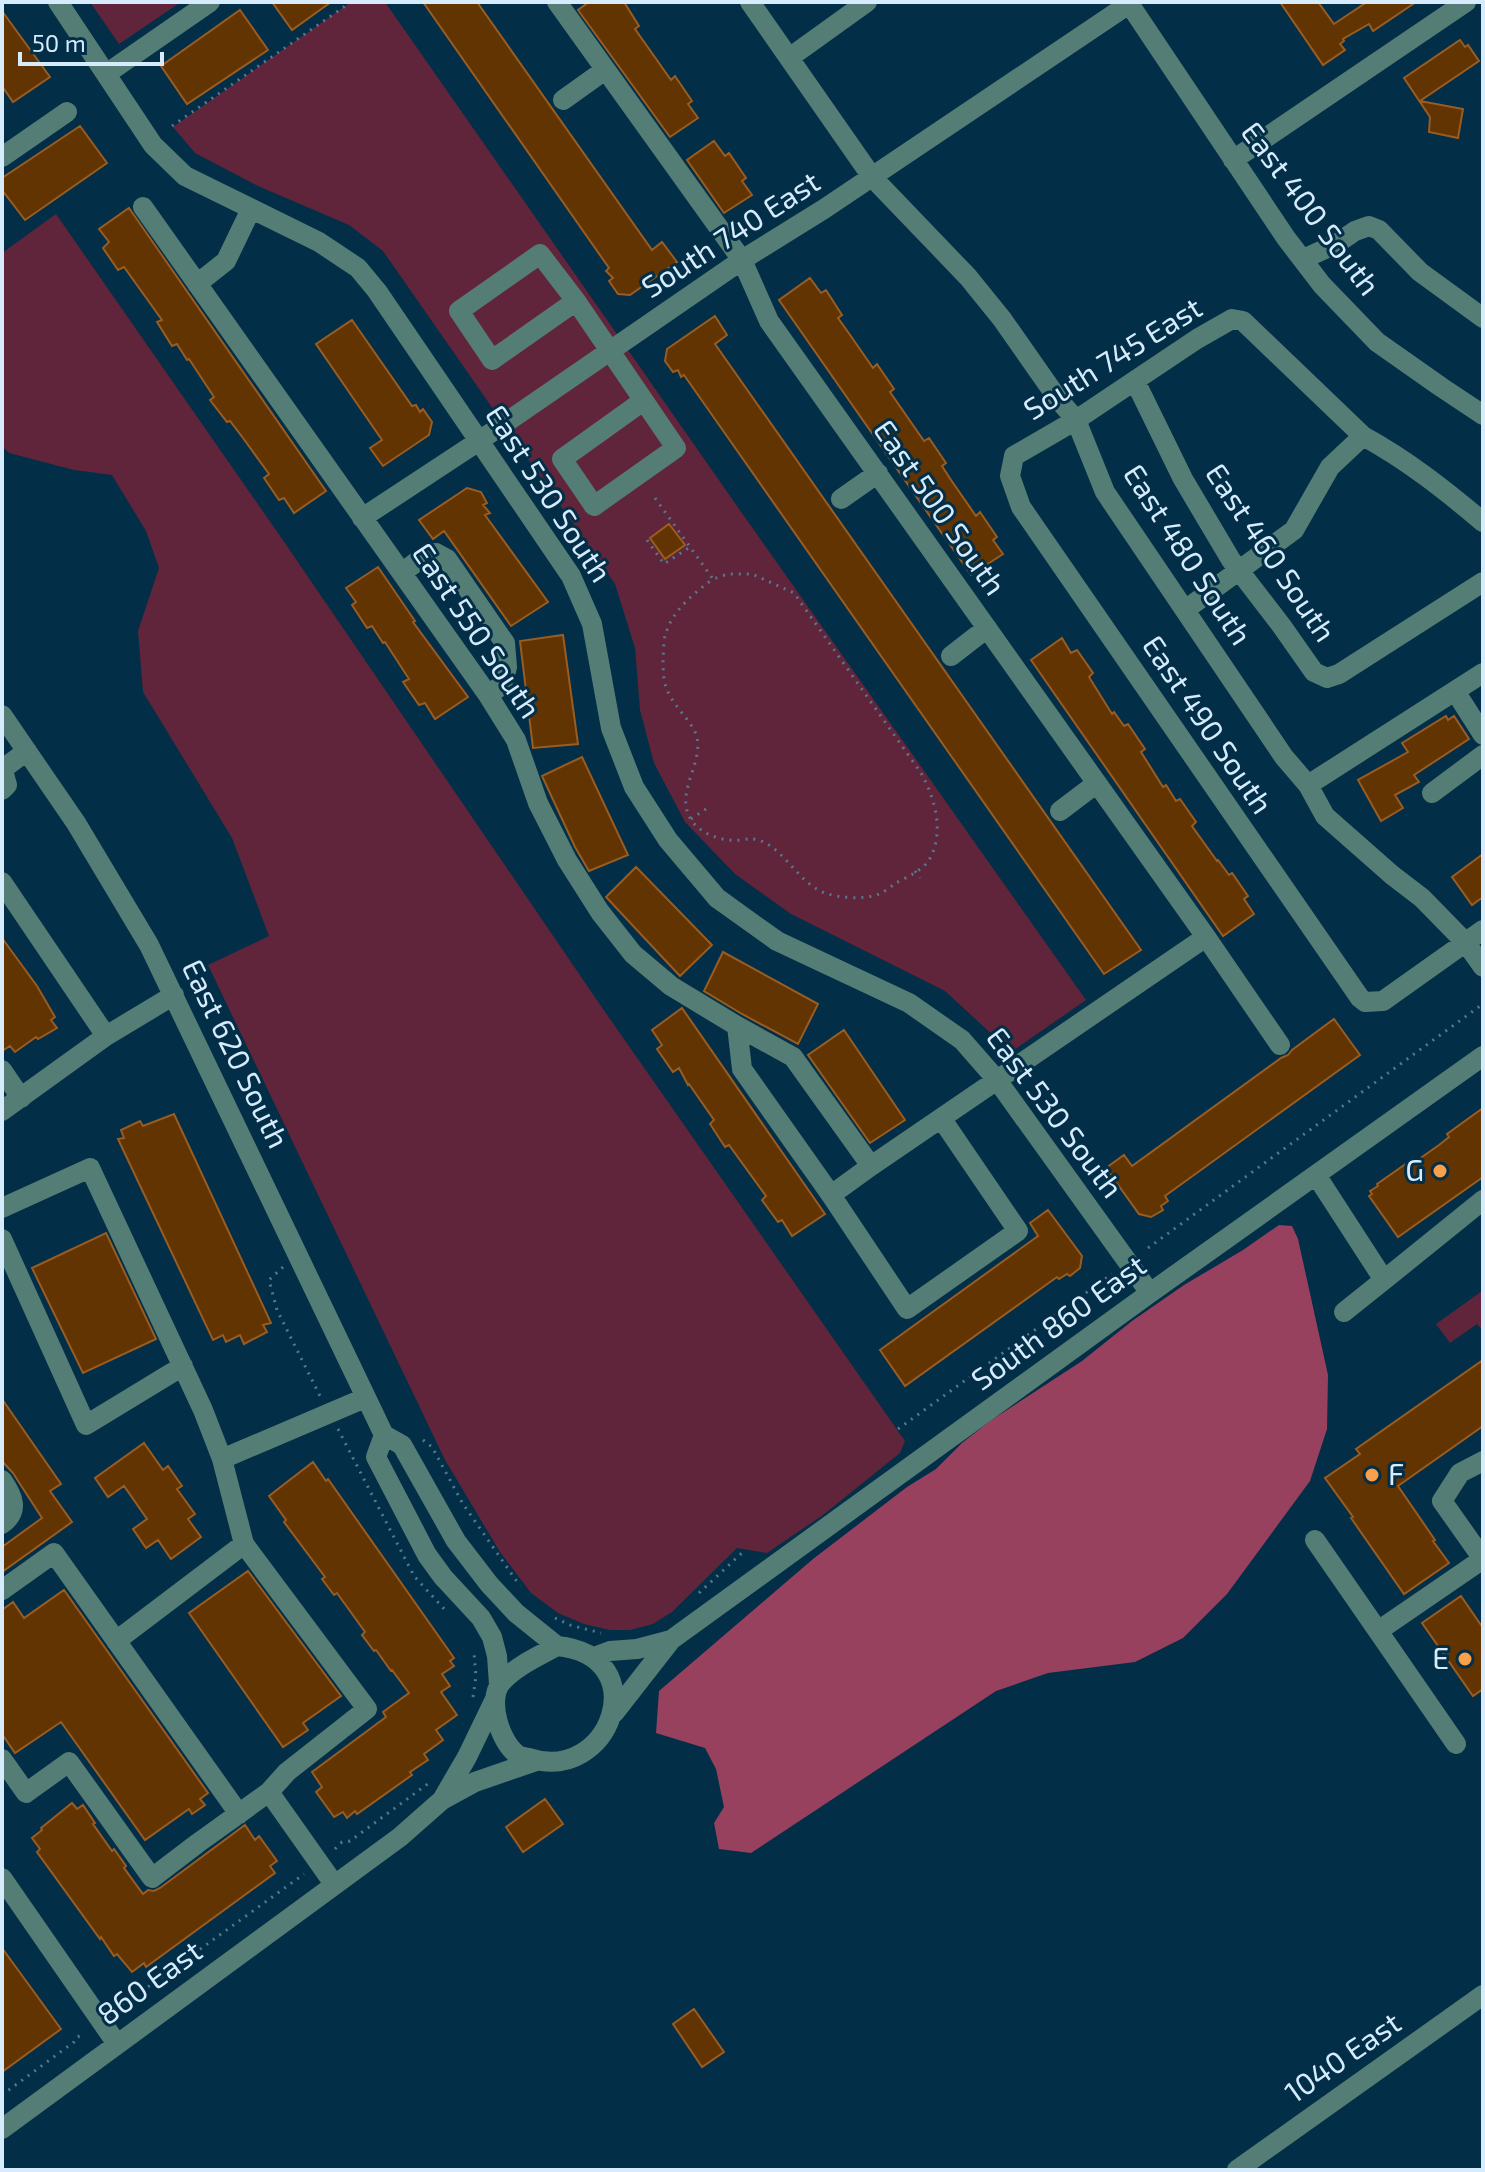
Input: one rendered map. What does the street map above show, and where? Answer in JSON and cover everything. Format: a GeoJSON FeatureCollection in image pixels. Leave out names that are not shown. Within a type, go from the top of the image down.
{"type":"FeatureCollection","features":[{"type":"Feature","properties":{"kind":"street","name":"East 530 South"},"geometry":{"type":"LineString","coordinates":[[58,2],[153,145],[185,176],[319,242],[358,268],[377,291],[571,576],[592,624],[611,728],[634,787],[668,840],[717,898],[777,941],[909,1003],[962,1040],[997,1080],[1150,1293]]}},
{"type":"Feature","properties":{"kind":"street"},"geometry":{"type":"LineString","coordinates":[[106,74],[210,2]]}},
{"type":"Feature","properties":{"kind":"street","name":"East 500 South"},"geometry":{"type":"LineString","coordinates":[[557,2],[742,260],[769,321],[1280,1045]]}},
{"type":"Feature","properties":{"kind":"street","name":"East 480 South"},"geometry":{"type":"LineString","coordinates":[[750,2],[872,177],[968,277],[1076,420],[1105,492],[1284,757],[1308,785],[1325,816],[1392,875],[1474,936],[1483,967]]}},
{"type":"Feature","properties":{"kind":"street"},"geometry":{"type":"LineString","coordinates":[[789,58],[867,2]]}},
{"type":"Feature","properties":{"kind":"street"},"geometry":{"type":"LineString","coordinates":[[1233,160],[1466,2]]}},
{"type":"Feature","properties":{"kind":"street","name":"East 400 South"},"geometry":{"type":"LineString","coordinates":[[1130,3],[1233,160],[1322,285],[1377,342],[1483,415]]}},
{"type":"Feature","properties":{"kind":"street","name":"South 740 East"},"geometry":{"type":"LineString","coordinates":[[362,518],[742,260],[872,177],[1130,3]]}},
{"type":"Feature","properties":{"kind":"street"},"geometry":{"type":"LineString","coordinates":[[563,100],[605,70]]}},
{"type":"Feature","properties":{"kind":"street"},"geometry":{"type":"LineString","coordinates":[[6,146],[67,112]]}},
{"type":"Feature","properties":{"kind":"street","name":"East 550 South"},"geometry":{"type":"LineString","coordinates":[[143,207],[488,695],[516,740],[538,803],[567,860],[600,912],[633,954],[671,986],[793,1057],[871,1166]]}},
{"type":"Feature","properties":{"kind":"street"},"geometry":{"type":"LineString","coordinates":[[197,284],[226,261],[251,209]]}},
{"type":"Feature","properties":{"kind":"street"},"geometry":{"type":"LineString","coordinates":[[1303,259],[1369,226],[1379,230],[1420,272],[1483,318]]}},
{"type":"Feature","properties":{"kind":"street"},"geometry":{"type":"LineString","coordinates":[[576,301],[492,360],[459,311],[540,254],[576,301],[676,448],[594,506],[562,459],[643,401]]}},
{"type":"Feature","properties":{"kind":"street","name":"South 745 East"},"geometry":{"type":"LineString","coordinates":[[1010,476],[1014,456],[1076,420],[1218,325],[1232,319],[1243,321],[1363,436]]}},
{"type":"Feature","properties":{"kind":"street","name":"East 460 South"},"geometry":{"type":"LineString","coordinates":[[1135,381],[1183,479],[1239,571],[1314,672],[1327,678],[1339,674],[1483,582]]}},
{"type":"Feature","properties":{"kind":"street"},"geometry":{"type":"LineString","coordinates":[[1185,610],[1294,530],[1330,467],[1363,436],[1438,484],[1483,522]]}},
{"type":"Feature","properties":{"kind":"street"},"geometry":{"type":"LineString","coordinates":[[841,499],[878,473]]}},
{"type":"Feature","properties":{"kind":"street","name":"East 490 South"},"geometry":{"type":"LineString","coordinates":[[1010,476],[1021,507],[1345,979],[1365,1002],[1383,1001],[1474,936]]}},
{"type":"Feature","properties":{"kind":"street"},"geometry":{"type":"LineString","coordinates":[[402,573],[424,556],[436,553],[447,559],[505,643],[508,654],[502,685],[488,695]]}},
{"type":"Feature","properties":{"kind":"street"},"geometry":{"type":"LineString","coordinates":[[951,656],[987,628]]}},
{"type":"Feature","properties":{"kind":"street"},"geometry":{"type":"LineString","coordinates":[[1308,785],[1483,673]]}},
{"type":"Feature","properties":{"kind":"street"},"geometry":{"type":"LineString","coordinates":[[1455,691],[1483,735]]}},
{"type":"Feature","properties":{"kind":"street","name":"East 620 South"},"geometry":{"type":"LineString","coordinates":[[2,715],[76,823],[149,945],[384,1435],[402,1445],[456,1541],[489,1584],[516,1613],[557,1646]]}},
{"type":"Feature","properties":{"kind":"street"},"geometry":{"type":"LineString","coordinates":[[2,790],[7,785],[3,767],[27,751]]}},
{"type":"Feature","properties":{"kind":"street"},"geometry":{"type":"LineString","coordinates":[[1432,793],[1483,755]]}},
{"type":"Feature","properties":{"kind":"street"},"geometry":{"type":"LineString","coordinates":[[1060,811],[1097,783]]}},
{"type":"Feature","properties":{"kind":"street"},"geometry":{"type":"LineString","coordinates":[[2,882],[106,1036]]}},
{"type":"Feature","properties":{"kind":"street"},"geometry":{"type":"LineString","coordinates":[[831,1195],[1206,937]]}},
{"type":"Feature","properties":{"kind":"street"},"geometry":{"type":"LineString","coordinates":[[2,1111],[106,1036],[174,995]]}},
{"type":"Feature","properties":{"kind":"street"},"geometry":{"type":"LineString","coordinates":[[737,1026],[742,1069],[907,1309],[1018,1231],[941,1118]]}},
{"type":"Feature","properties":{"kind":"street","name":"South 860 East"},"geometry":{"type":"LineString","coordinates":[[614,1713],[671,1640],[1483,1056]]}},
{"type":"Feature","properties":{"kind":"street"},"geometry":{"type":"LineString","coordinates":[[2,1070],[21,1098]]}},
{"type":"Feature","properties":{"kind":"street"},"geometry":{"type":"LineString","coordinates":[[2,1208],[90,1168],[203,1410],[222,1459],[244,1544],[367,1709],[287,1772],[269,1792],[152,1878],[69,1762],[26,1793],[2,1759]]}},
{"type":"Feature","properties":{"kind":"street"},"geometry":{"type":"LineString","coordinates":[[1316,1175],[1384,1280]]}},
{"type":"Feature","properties":{"kind":"street"},"geometry":{"type":"LineString","coordinates":[[1344,1312],[1483,1200]]}},
{"type":"Feature","properties":{"kind":"street"},"geometry":{"type":"LineString","coordinates":[[2,1239],[86,1425],[183,1366]]}},
{"type":"Feature","properties":{"kind":"street"},"geometry":{"type":"LineString","coordinates":[[222,1459],[365,1398]]}},
{"type":"Feature","properties":{"kind":"street","name":"East 620 South"},"geometry":{"type":"LineString","coordinates":[[384,1435],[376,1457],[427,1555],[481,1618],[492,1637],[497,1656],[497,1692]]}},
{"type":"Feature","properties":{"kind":"street"},"geometry":{"type":"LineString","coordinates":[[1378,1631],[1483,1559],[1442,1501],[1460,1473],[1483,1461]]}},
{"type":"Feature","properties":{"kind":"street"},"geometry":{"type":"LineString","coordinates":[[2,1480],[13,1495],[14,1510],[2,1524]]}},
{"type":"Feature","properties":{"kind":"street"},"geometry":{"type":"LineString","coordinates":[[1315,1540],[1456,1744]]}},
{"type":"Feature","properties":{"kind":"street"},"geometry":{"type":"LineString","coordinates":[[116,1641],[244,1544]]}},
{"type":"Feature","properties":{"kind":"street"},"geometry":{"type":"LineString","coordinates":[[2,1590],[54,1553],[239,1814]]}},
{"type":"Feature","properties":{"kind":"street","name":"South 860 East"},"geometry":{"type":"LineString","coordinates":[[594,1657],[610,1651],[637,1649],[671,1640]]}},
{"type":"Feature","properties":{"kind":"street"},"geometry":{"type":"LineString","coordinates":[[269,1792],[334,1884],[400,1837],[442,1800],[475,1782],[536,1761],[558,1760],[586,1751],[614,1713],[611,1683],[594,1657],[570,1647],[557,1646],[531,1661],[497,1692],[467,1757],[442,1800]]}},
{"type":"Feature","properties":{"kind":"street"},"geometry":{"type":"LineString","coordinates":[[497,1692],[496,1721],[504,1738],[518,1755],[536,1761]]}},
{"type":"Feature","properties":{"kind":"street"},"geometry":{"type":"LineString","coordinates":[[2,1878],[117,2044]]}},
{"type":"Feature","properties":{"kind":"street","name":"860 East"},"geometry":{"type":"LineString","coordinates":[[2,2129],[334,1884]]}},
{"type":"Feature","properties":{"kind":"street","name":"1040 East"},"geometry":{"type":"LineString","coordinates":[[1237,2170],[1483,1995]]}},
{"type":"Feature","properties":{"kind":"path"},"geometry":{"type":"LineString","coordinates":[[172,126],[351,2]]}},
{"type":"Feature","properties":{"kind":"path"},"geometry":{"type":"LineString","coordinates":[[655,498],[713,579]]}},
{"type":"Feature","properties":{"kind":"path"},"geometry":{"type":"LineString","coordinates":[[647,540],[664,564],[690,547]]}},
{"type":"Feature","properties":{"kind":"path"},"geometry":{"type":"LineString","coordinates":[[728,574],[752,574],[794,593],[931,791],[937,836],[930,858],[880,894],[864,897],[824,893],[808,883],[773,848],[761,841],[717,838],[704,832],[691,819],[686,787],[695,766],[698,740],[666,688],[663,663],[665,634],[677,611],[713,579],[728,574]]}},
{"type":"Feature","properties":{"kind":"path"},"geometry":{"type":"LineString","coordinates":[[691,819],[709,807]]}},
{"type":"Feature","properties":{"kind":"path"},"geometry":{"type":"LineString","coordinates":[[915,871],[920,878]]}},
{"type":"Feature","properties":{"kind":"path"},"geometry":{"type":"LineString","coordinates":[[1148,1248],[1480,1006],[1483,1007]]}},
{"type":"Feature","properties":{"kind":"path"},"geometry":{"type":"LineString","coordinates":[[898,1429],[1113,1274]]}},
{"type":"Feature","properties":{"kind":"path"},"geometry":{"type":"LineString","coordinates":[[269,1280],[277,1310],[314,1386]]}},
{"type":"Feature","properties":{"kind":"path"},"geometry":{"type":"LineString","coordinates":[[341,1435],[414,1576],[449,1614]]}},
{"type":"Feature","properties":{"kind":"path"},"geometry":{"type":"LineString","coordinates":[[432,1447],[463,1504],[521,1588]]}},
{"type":"Feature","properties":{"kind":"path"},"geometry":{"type":"LineString","coordinates":[[699,1594],[743,1552]]}},
{"type":"Feature","properties":{"kind":"path"},"geometry":{"type":"LineString","coordinates":[[552,1616],[570,1625],[607,1635]]}},
{"type":"Feature","properties":{"kind":"path"},"geometry":{"type":"LineString","coordinates":[[473,1699],[476,1676],[474,1652]]}},
{"type":"Feature","properties":{"kind":"path"},"geometry":{"type":"LineString","coordinates":[[340,1845],[350,1841],[433,1780]]}},
{"type":"Feature","properties":{"kind":"path"},"geometry":{"type":"LineString","coordinates":[[125,2003],[306,1872]]}},
{"type":"Feature","properties":{"kind":"path"},"geometry":{"type":"LineString","coordinates":[[2,2095],[77,2037],[86,2034]]}},
{"type":"Feature","properties":{"kind":"shaded area"},"geometry":{"type":"Polygon","coordinates":[[[90,2],[181,2],[119,44],[90,2]]]}},
{"type":"Feature","properties":{"kind":"shaded area"},"geometry":{"type":"Polygon","coordinates":[[[351,2],[385,2],[1086,1000],[1011,1052],[945,991],[791,914],[735,874],[685,822],[654,763],[640,710],[635,648],[615,584],[383,251],[349,225],[258,186],[195,153],[173,127],[351,2]]]}},
{"type":"Feature","properties":{"kind":"shaded area"},"geometry":{"type":"Polygon","coordinates":[[[56,214],[603,1009],[905,1441],[900,1453],[823,1515],[767,1553],[737,1548],[672,1612],[653,1624],[630,1630],[610,1630],[558,1613],[531,1593],[500,1552],[445,1460],[208,965],[269,936],[232,838],[143,692],[138,631],[159,568],[146,531],[112,475],[74,470],[9,453],[2,446],[2,253],[56,214]]]}},
{"type":"Feature","properties":{"kind":"shaded area"},"geometry":{"type":"Polygon","coordinates":[[[1279,1225],[1292,1226],[1298,1239],[1328,1375],[1327,1429],[1310,1481],[1227,1594],[1183,1638],[1135,1662],[1048,1673],[996,1691],[751,1853],[719,1849],[714,1823],[724,1807],[716,1769],[705,1748],[656,1733],[659,1691],[813,1559],[907,1487],[936,1469],[990,1421],[1082,1361],[1184,1285],[1279,1225]]]}},
{"type":"Feature","properties":{"kind":"shaded area"},"geometry":{"type":"Polygon","coordinates":[[[1482,1291],[1483,1331],[1477,1324],[1450,1343],[1436,1324],[1482,1291]]]}},
{"type":"Feature","properties":{"kind":"building"},"geometry":{"type":"Polygon","coordinates":[[[272,2],[331,2],[292,30],[272,2]]]}},
{"type":"Feature","properties":{"kind":"building"},"geometry":{"type":"Polygon","coordinates":[[[423,2],[477,2],[652,250],[662,242],[677,262],[630,295],[618,294],[609,281],[613,278],[606,271],[609,268],[423,2]]]}},
{"type":"Feature","properties":{"kind":"building"},"geometry":{"type":"Polygon","coordinates":[[[589,2],[624,2],[639,26],[635,29],[671,80],[675,76],[692,101],[688,104],[698,118],[670,137],[578,10],[589,2]]]}},
{"type":"Feature","properties":{"kind":"building"},"geometry":{"type":"Polygon","coordinates":[[[1280,2],[1318,2],[1334,24],[1367,2],[1416,2],[1373,31],[1369,24],[1343,39],[1340,44],[1345,50],[1323,65],[1280,2]]]}},
{"type":"Feature","properties":{"kind":"building"},"geometry":{"type":"Polygon","coordinates":[[[240,10],[268,50],[187,104],[161,66],[240,10]]]}},
{"type":"Feature","properties":{"kind":"building"},"geometry":{"type":"Polygon","coordinates":[[[2,11],[50,77],[13,102],[2,86],[2,11]]]}},
{"type":"Feature","properties":{"kind":"building"},"geometry":{"type":"Polygon","coordinates":[[[1460,40],[1465,47],[1468,45],[1479,61],[1420,101],[1463,109],[1458,138],[1429,132],[1430,117],[1404,78],[1460,40]]]}},
{"type":"Feature","properties":{"kind":"building"},"geometry":{"type":"Polygon","coordinates":[[[80,126],[107,163],[25,220],[2,190],[2,178],[80,126]]]}},
{"type":"Feature","properties":{"kind":"building"},"geometry":{"type":"Polygon","coordinates":[[[714,141],[725,156],[729,153],[746,178],[742,181],[752,195],[724,213],[687,160],[714,141]]]}},
{"type":"Feature","properties":{"kind":"building"},"geometry":{"type":"Polygon","coordinates":[[[129,208],[326,491],[294,513],[284,498],[279,500],[264,478],[269,474],[230,421],[227,422],[210,400],[214,397],[189,359],[177,344],[172,346],[157,322],[162,320],[124,267],[118,270],[103,248],[109,242],[99,229],[129,208]]]}},
{"type":"Feature","properties":{"kind":"building"},"geometry":{"type":"Polygon","coordinates":[[[810,278],[821,293],[826,290],[842,315],[838,318],[873,368],[877,364],[894,389],[890,392],[924,441],[929,438],[946,463],[942,466],[976,516],[980,512],[997,537],[993,540],[1003,554],[971,575],[779,300],[810,278]]]}},
{"type":"Feature","properties":{"kind":"building"},"geometry":{"type":"Polygon","coordinates":[[[715,316],[727,335],[715,344],[1141,950],[1104,974],[684,375],[681,377],[678,370],[673,372],[665,361],[667,349],[715,316]]]}},
{"type":"Feature","properties":{"kind":"building"},"geometry":{"type":"Polygon","coordinates":[[[352,320],[412,406],[416,405],[420,412],[423,409],[432,422],[429,435],[383,466],[370,448],[382,440],[316,344],[352,320]]]}},
{"type":"Feature","properties":{"kind":"building"},"geometry":{"type":"Polygon","coordinates":[[[467,488],[481,492],[487,503],[483,505],[490,513],[485,515],[548,602],[511,626],[444,531],[433,539],[419,520],[467,488]]]}},
{"type":"Feature","properties":{"kind":"building"},"geometry":{"type":"Polygon","coordinates":[[[669,524],[685,545],[665,559],[650,538],[669,524]]]}},
{"type":"Feature","properties":{"kind":"building"},"geometry":{"type":"Polygon","coordinates":[[[378,567],[413,622],[468,697],[435,719],[425,703],[419,705],[403,682],[409,679],[385,642],[372,626],[367,628],[352,605],[356,602],[346,588],[378,567]]]}},
{"type":"Feature","properties":{"kind":"building"},"geometry":{"type":"Polygon","coordinates":[[[563,635],[578,744],[533,748],[520,641],[563,635]]]}},
{"type":"Feature","properties":{"kind":"building"},"geometry":{"type":"Polygon","coordinates":[[[1062,638],[1071,653],[1077,650],[1093,673],[1089,677],[1112,714],[1114,712],[1124,726],[1128,724],[1145,749],[1141,752],[1163,787],[1166,785],[1176,801],[1180,799],[1196,822],[1192,826],[1248,896],[1244,899],[1254,914],[1223,936],[1031,660],[1062,638]]]}},
{"type":"Feature","properties":{"kind":"building"},"geometry":{"type":"Polygon","coordinates":[[[1446,716],[1448,720],[1454,716],[1469,739],[1414,775],[1419,782],[1395,795],[1403,808],[1381,821],[1358,780],[1408,752],[1402,743],[1446,716]]]}},
{"type":"Feature","properties":{"kind":"building"},"geometry":{"type":"Polygon","coordinates":[[[582,757],[628,855],[589,871],[542,776],[582,757]]]}},
{"type":"Feature","properties":{"kind":"building"},"geometry":{"type":"Polygon","coordinates":[[[1483,854],[1483,897],[1472,905],[1452,877],[1483,854]]]}},
{"type":"Feature","properties":{"kind":"building"},"geometry":{"type":"Polygon","coordinates":[[[636,867],[712,945],[680,976],[606,897],[636,867]]]}},
{"type":"Feature","properties":{"kind":"building"},"geometry":{"type":"Polygon","coordinates":[[[2,938],[37,986],[55,1017],[51,1020],[57,1028],[38,1039],[36,1037],[15,1052],[10,1046],[2,1051],[2,938]]]}},
{"type":"Feature","properties":{"kind":"building"},"geometry":{"type":"Polygon","coordinates":[[[723,952],[818,1004],[798,1044],[704,991],[723,952]]]}},
{"type":"Feature","properties":{"kind":"building"},"geometry":{"type":"Polygon","coordinates":[[[682,1008],[825,1214],[792,1236],[782,1220],[778,1222],[762,1200],[766,1196],[729,1145],[725,1147],[710,1124],[714,1120],[679,1068],[673,1072],[657,1049],[662,1045],[652,1030],[682,1008]]]}},
{"type":"Feature","properties":{"kind":"building"},"geometry":{"type":"Polygon","coordinates":[[[1334,1019],[1360,1055],[1165,1196],[1168,1201],[1161,1206],[1163,1210],[1151,1217],[1139,1214],[1106,1168],[1124,1155],[1132,1166],[1334,1019]]]}},
{"type":"Feature","properties":{"kind":"building"},"geometry":{"type":"Polygon","coordinates":[[[844,1030],[905,1120],[870,1143],[808,1055],[844,1030]]]}},
{"type":"Feature","properties":{"kind":"building","name":"G"},"geometry":{"type":"Polygon","coordinates":[[[1483,1108],[1483,1177],[1398,1237],[1369,1196],[1372,1194],[1370,1191],[1410,1161],[1412,1164],[1439,1145],[1449,1137],[1447,1134],[1483,1108]]]}},
{"type":"Feature","properties":{"kind":"building"},"geometry":{"type":"Polygon","coordinates":[[[174,1114],[271,1323],[263,1325],[267,1332],[244,1344],[240,1335],[226,1342],[223,1335],[213,1340],[118,1139],[124,1138],[121,1130],[140,1121],[143,1126],[174,1114]]]}},
{"type":"Feature","properties":{"kind":"building"},"geometry":{"type":"Polygon","coordinates":[[[1048,1210],[1082,1256],[1080,1268],[1070,1276],[1057,1277],[905,1386],[880,1350],[1038,1236],[1030,1223],[1048,1210]]]}},
{"type":"Feature","properties":{"kind":"building"},"geometry":{"type":"Polygon","coordinates":[[[106,1233],[156,1339],[83,1373],[32,1268],[106,1233]]]}},
{"type":"Feature","properties":{"kind":"building","name":"F"},"geometry":{"type":"Polygon","coordinates":[[[1483,1360],[1483,1426],[1398,1486],[1449,1563],[1404,1594],[1325,1478],[1360,1454],[1356,1449],[1483,1360]]]}},
{"type":"Feature","properties":{"kind":"building"},"geometry":{"type":"Polygon","coordinates":[[[2,1399],[61,1484],[50,1491],[72,1522],[2,1572],[2,1547],[42,1518],[2,1461],[2,1399]]]}},
{"type":"Feature","properties":{"kind":"building"},"geometry":{"type":"Polygon","coordinates":[[[144,1443],[163,1470],[168,1466],[182,1486],[177,1489],[195,1514],[188,1519],[201,1537],[171,1559],[158,1540],[146,1548],[133,1529],[147,1519],[124,1486],[108,1497],[95,1478],[144,1443]]]}},
{"type":"Feature","properties":{"kind":"building"},"geometry":{"type":"Polygon","coordinates":[[[313,1462],[454,1658],[450,1661],[454,1666],[442,1674],[450,1686],[441,1692],[457,1715],[436,1730],[443,1740],[424,1754],[428,1760],[410,1772],[412,1775],[347,1818],[343,1812],[334,1817],[316,1792],[322,1787],[312,1772],[386,1717],[383,1712],[409,1693],[362,1635],[365,1632],[337,1593],[334,1595],[322,1579],[325,1577],[284,1522],[286,1520],[269,1496],[313,1462]]]}},
{"type":"Feature","properties":{"kind":"building"},"geometry":{"type":"Polygon","coordinates":[[[248,1571],[341,1696],[303,1723],[308,1730],[283,1747],[189,1613],[248,1571]]]}},
{"type":"Feature","properties":{"kind":"building"},"geometry":{"type":"Polygon","coordinates":[[[64,1590],[208,1793],[200,1799],[205,1805],[192,1814],[189,1809],[145,1840],[61,1722],[15,1753],[2,1734],[2,1610],[13,1602],[24,1618],[64,1590]]]}},
{"type":"Feature","properties":{"kind":"building","name":"E"},"geometry":{"type":"Polygon","coordinates":[[[1461,1596],[1483,1628],[1483,1689],[1473,1696],[1422,1623],[1461,1596]]]}},
{"type":"Feature","properties":{"kind":"building"},"geometry":{"type":"Polygon","coordinates":[[[545,1799],[563,1824],[523,1852],[506,1827],[545,1799]]]}},
{"type":"Feature","properties":{"kind":"building"},"geometry":{"type":"Polygon","coordinates":[[[72,1803],[77,1809],[83,1805],[143,1894],[160,1888],[245,1825],[255,1840],[259,1836],[277,1861],[270,1866],[275,1873],[146,1967],[144,1963],[132,1972],[100,1939],[37,1852],[40,1849],[32,1838],[72,1803]]]}},
{"type":"Feature","properties":{"kind":"building"},"geometry":{"type":"Polygon","coordinates":[[[2,1948],[61,2029],[2,2072],[2,1948]]]}},
{"type":"Feature","properties":{"kind":"building"},"geometry":{"type":"Polygon","coordinates":[[[694,2009],[724,2052],[702,2067],[673,2024],[694,2009]]]}},
{"type":"Feature","properties":{"kind":"place","name":"G"},"geometry":{"type":"Point","coordinates":[1440,1171]}},
{"type":"Feature","properties":{"kind":"place","name":"F"},"geometry":{"type":"Point","coordinates":[1372,1475]}},
{"type":"Feature","properties":{"kind":"place","name":"E"},"geometry":{"type":"Point","coordinates":[1465,1659]}}]}
